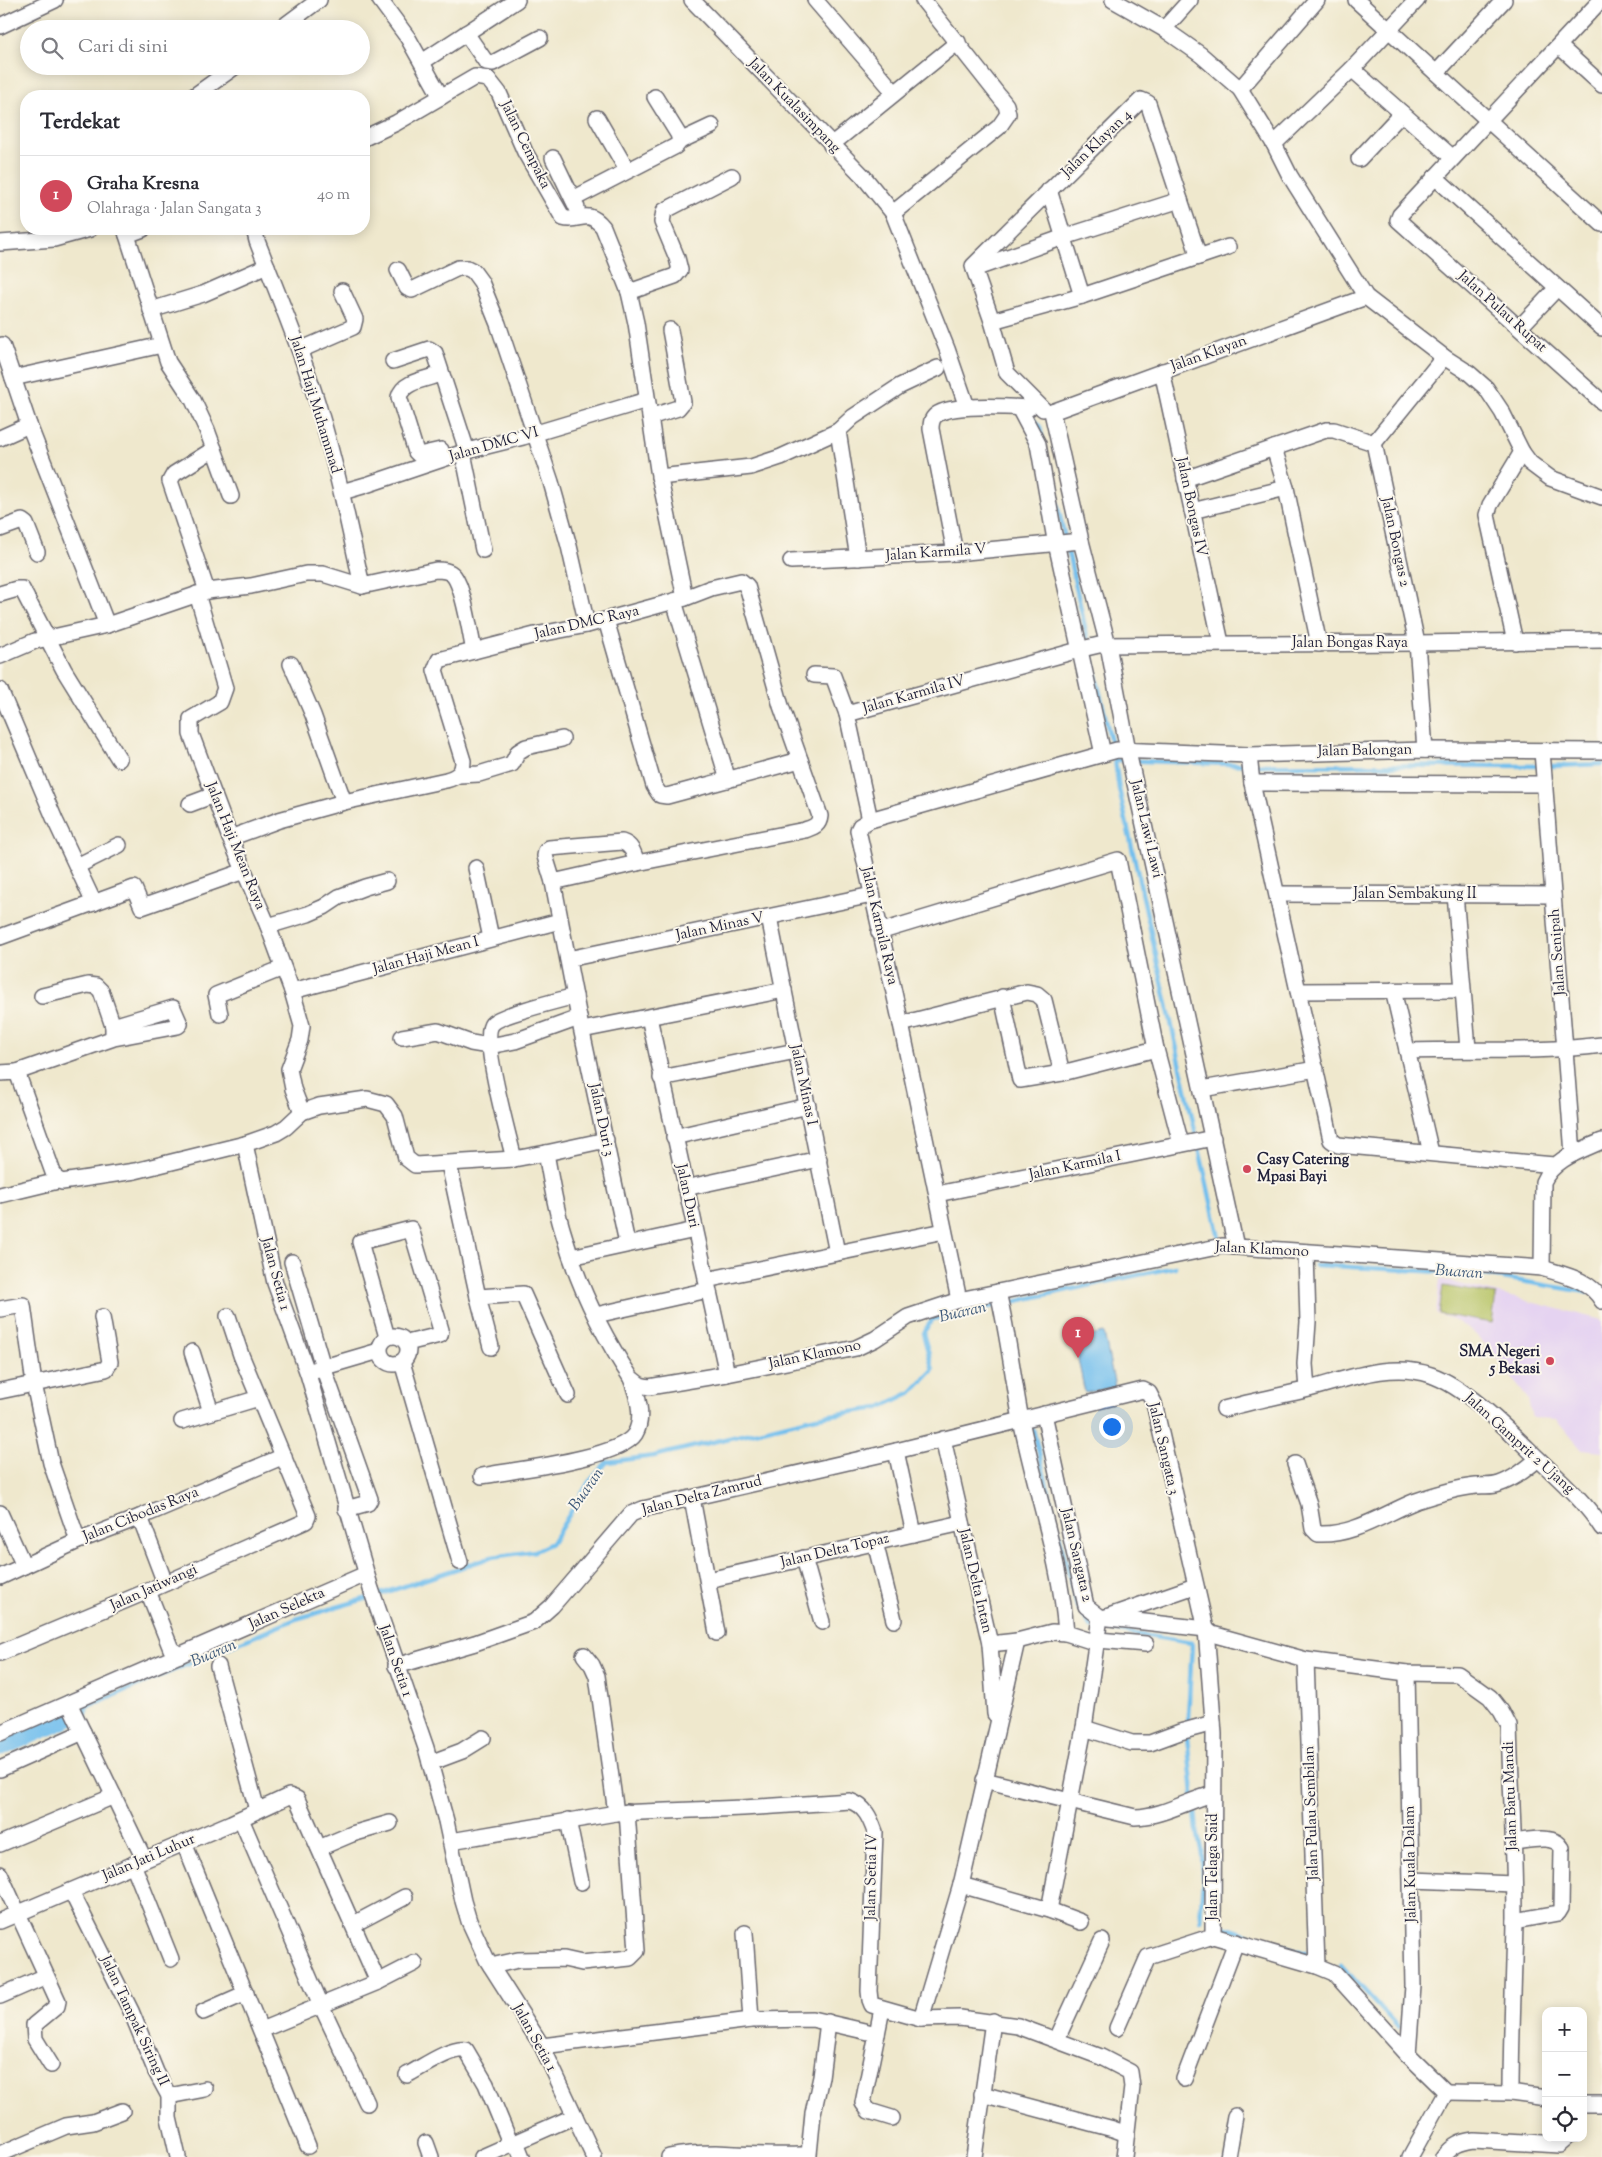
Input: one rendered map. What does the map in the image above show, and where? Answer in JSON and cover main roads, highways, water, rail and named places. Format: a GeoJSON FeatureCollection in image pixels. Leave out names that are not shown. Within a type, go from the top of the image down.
{"type":"FeatureCollection","features":[{"type":"Feature","properties":{"kind":"water"},"geometry":{"type":"Polygon","coordinates":[[[1104,1333],[1115,1387],[1085,1393],[1074,1340],[1104,1333]]]}},
{"type":"Feature","properties":{"kind":"waterway"},"geometry":{"type":"LineString","coordinates":[[1031,417],[1040,427],[1042,438]]}},
{"type":"Feature","properties":{"kind":"waterway"},"geometry":{"type":"LineString","coordinates":[[1053,485],[1219,1238]]}},
{"type":"Feature","properties":{"kind":"waterway"},"geometry":{"type":"LineString","coordinates":[[1115,760],[1259,765],[1553,766],[1602,764]]}},
{"type":"Feature","properties":{"kind":"waterway","name":"Buaran"},"geometry":{"type":"LineString","coordinates":[[1315,1265],[1479,1274],[1586,1292]]}},
{"type":"Feature","properties":{"kind":"waterway","name":"Buaran"},"geometry":{"type":"LineString","coordinates":[[77,1711],[296,1619],[375,1596],[492,1557],[535,1551],[552,1543],[589,1482],[607,1462],[654,1456],[817,1417],[879,1408],[912,1392],[933,1370],[923,1333],[933,1319],[1175,1267]]}},
{"type":"Feature","properties":{"kind":"waterway"},"geometry":{"type":"LineString","coordinates":[[1033,1429],[1077,1607],[1091,1627],[1192,1643],[1187,1737],[1197,1830],[1202,1854],[1203,1880],[1200,1920]]}},
{"type":"Feature","properties":{"kind":"waterway","name":"Buaran"},"geometry":{"type":"LineString","coordinates":[[0,1744],[76,1711]]}},
{"type":"Feature","properties":{"kind":"waterway"},"geometry":{"type":"LineString","coordinates":[[1224,1927],[1305,1953]]}},
{"type":"Feature","properties":{"kind":"waterway"},"geometry":{"type":"LineString","coordinates":[[1341,1965],[1398,2027]]}},
{"type":"Feature","properties":{"kind":"place","name":"Casy Catering Mpasi Bayi"},"geometry":{"type":"Point","coordinates":[1247,1169]}},
{"type":"Feature","properties":{"kind":"place","name":"Graha Kresna"},"geometry":{"type":"Point","coordinates":[1078,1358]}},
{"type":"Feature","properties":{"kind":"place","name":"SMA Negeri 5 Bekasi"},"geometry":{"type":"Point","coordinates":[1550,1361]}}]}
